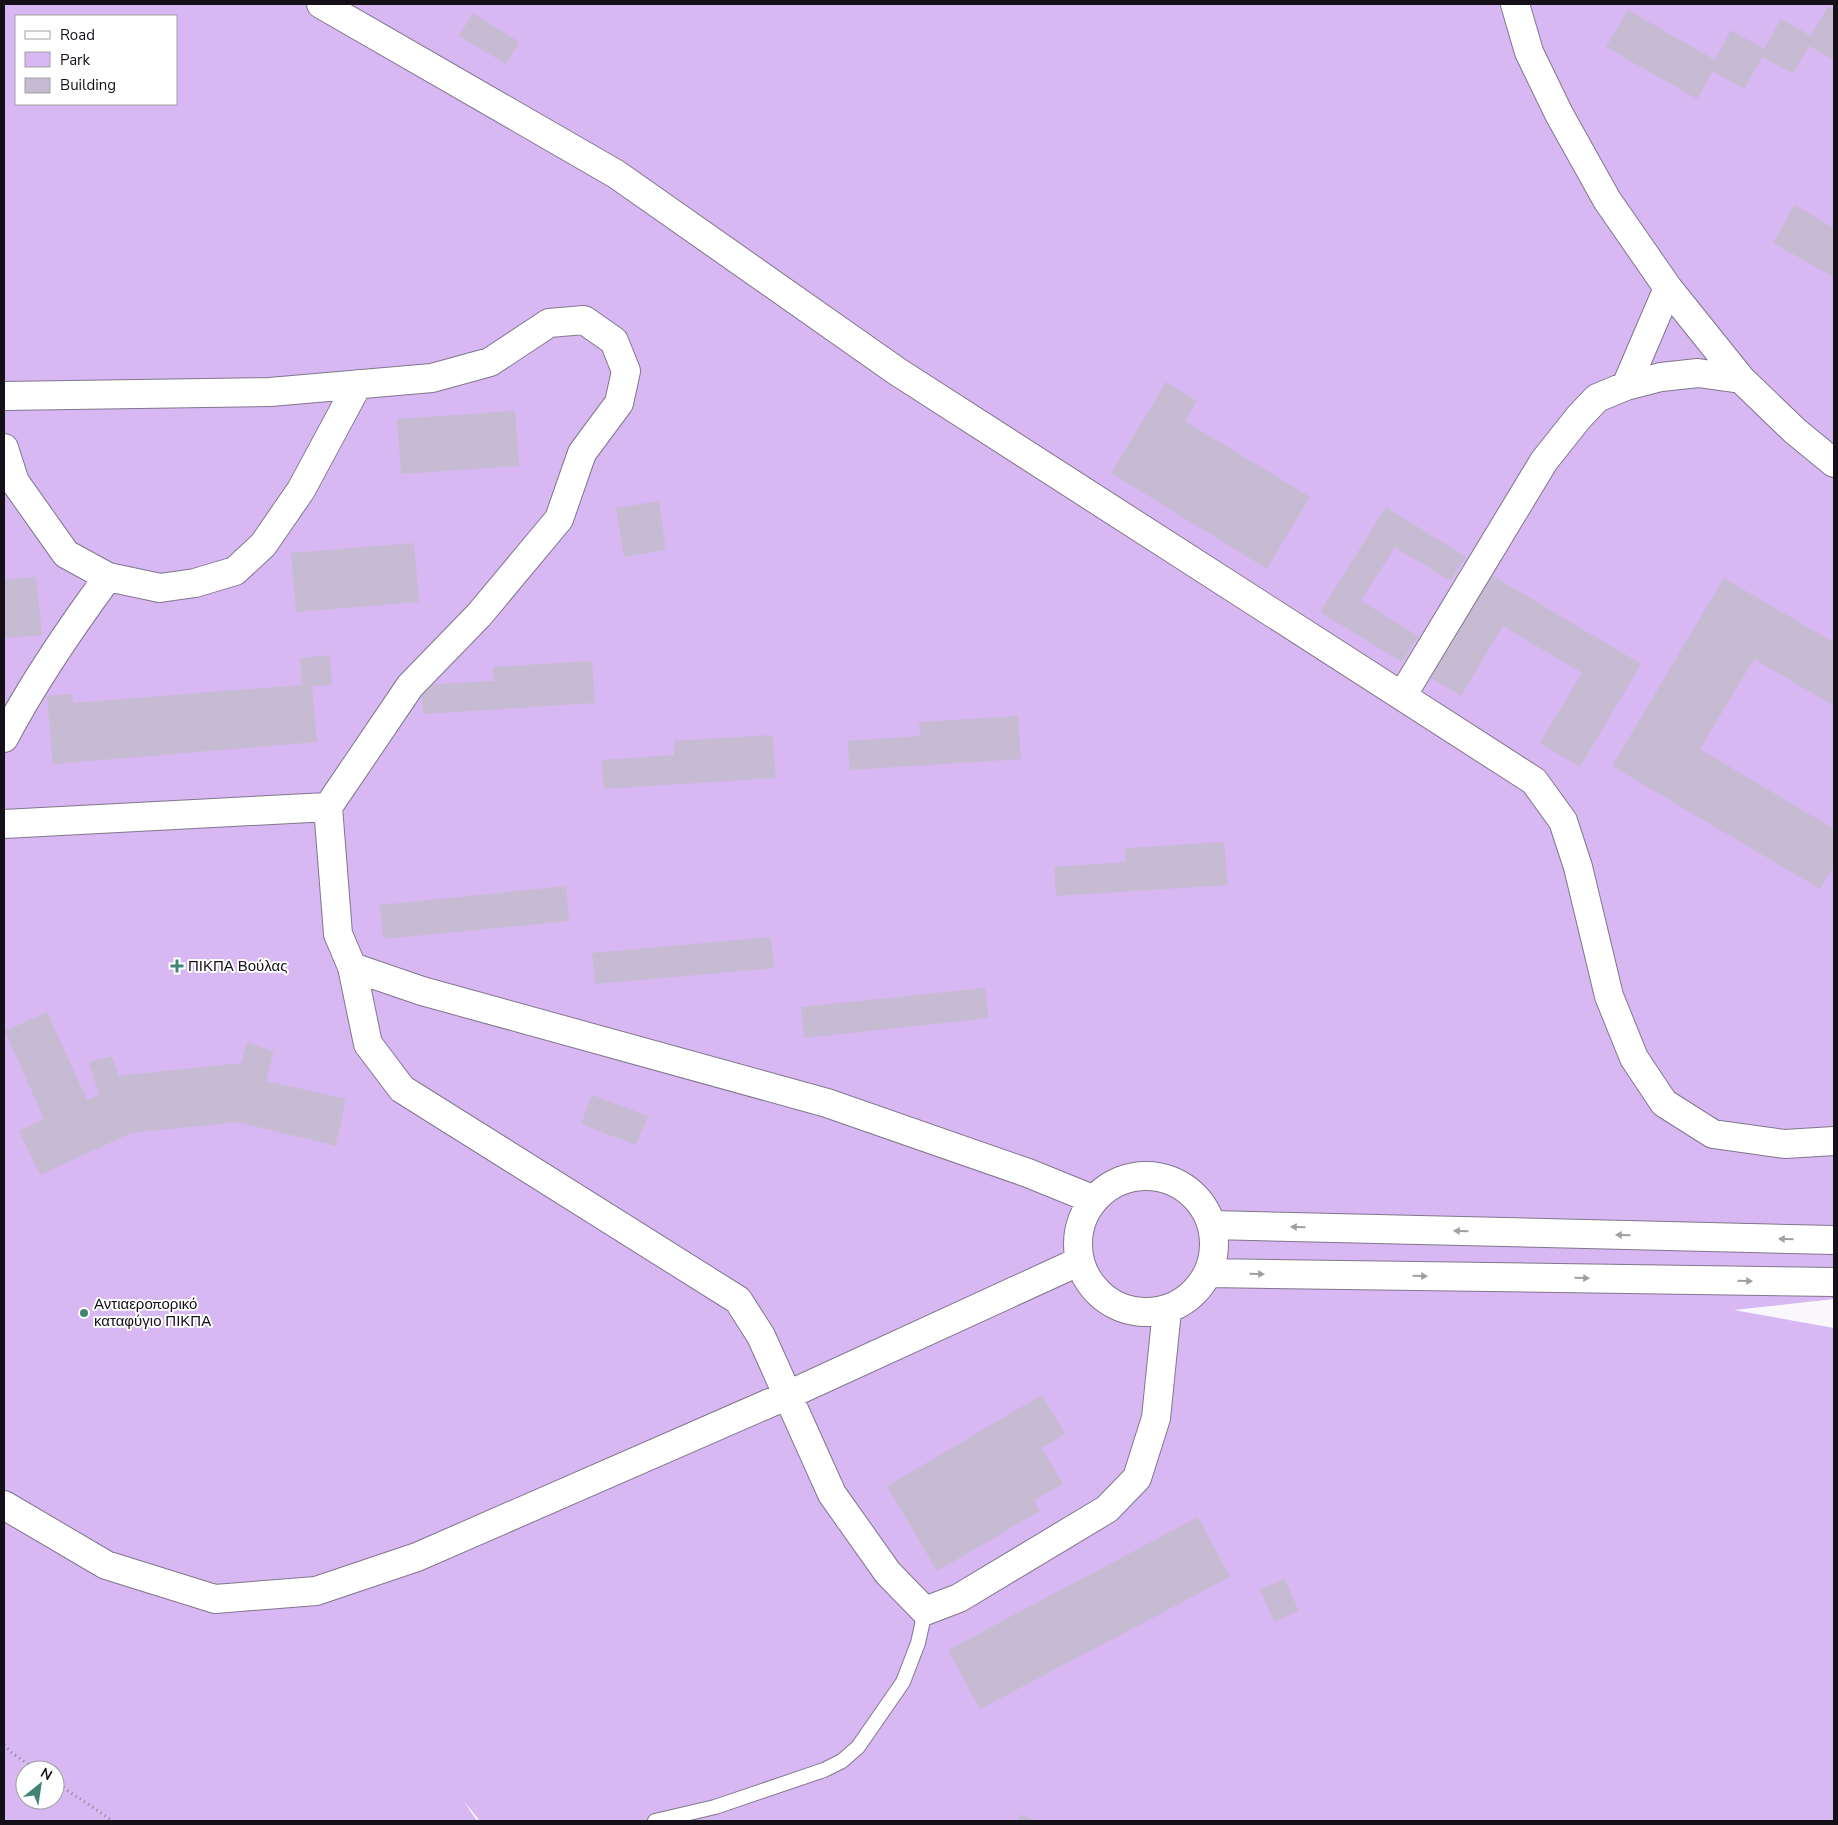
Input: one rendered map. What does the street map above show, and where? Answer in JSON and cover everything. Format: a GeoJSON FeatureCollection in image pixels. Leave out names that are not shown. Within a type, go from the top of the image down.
{"type":"FeatureCollection","features":[{"type":"Feature","properties":{"kind":"street"},"geometry":{"type":"LineString","coordinates":[[321,4],[616,174],[898,372],[1161,543],[1534,781],[1563,821],[1578,867],[1609,996],[1634,1058],[1664,1103],[1713,1134],[1785,1144],[1834,1141]]}},
{"type":"Feature","properties":{"kind":"street"},"geometry":{"type":"LineString","coordinates":[[1515,4],[1529,52],[1559,114],[1607,200],[1668,288],[1741,379],[1795,431],[1834,463]]}},
{"type":"Feature","properties":{"kind":"street"},"geometry":{"type":"LineString","coordinates":[[1626,386],[1668,288]]}},
{"type":"Feature","properties":{"kind":"street"},"geometry":{"type":"LineString","coordinates":[[4,396],[270,392],[432,378],[490,362],[549,323],[584,320],[614,341],[626,371],[619,403],[582,452],[559,518],[479,615],[410,686],[328,806],[338,934],[352,967],[368,1044],[402,1088],[738,1300],[761,1336],[832,1494],[888,1573],[925,1611],[959,1598],[1107,1509],[1137,1478],[1156,1418],[1167,1310]]}},
{"type":"Feature","properties":{"kind":"street"},"geometry":{"type":"LineString","coordinates":[[1402,696],[1544,461],[1579,417],[1597,398],[1626,386],[1661,378],[1698,373],[1741,379]]}},
{"type":"Feature","properties":{"kind":"street"},"geometry":{"type":"LineString","coordinates":[[4,448],[15,482],[66,554],[108,577],[160,588],[195,583],[236,571],[264,545],[301,490],[358,384]]}},
{"type":"Feature","properties":{"kind":"street"},"geometry":{"type":"LineString","coordinates":[[4,738],[34,683],[108,577]]}},
{"type":"Feature","properties":{"kind":"street"},"geometry":{"type":"LineString","coordinates":[[4,824],[328,806]]}},
{"type":"Feature","properties":{"kind":"street"},"geometry":{"type":"LineString","coordinates":[[352,967],[422,991],[826,1103],[1028,1173],[1092,1199]]}},
{"type":"Feature","properties":{"kind":"street"},"geometry":{"type":"LineString","coordinates":[[1160,1176],[1193,1193],[1212,1225],[1215,1249],[1209,1273],[1192,1295],[1167,1310],[1140,1313],[1113,1305],[1091,1287],[1078,1262],[1078,1229],[1092,1199],[1122,1178],[1160,1176]]}},
{"type":"Feature","properties":{"kind":"street"},"geometry":{"type":"LineString","coordinates":[[1212,1225],[1834,1240]]}},
{"type":"Feature","properties":{"kind":"street"},"geometry":{"type":"LineString","coordinates":[[4,1505],[106,1566],[215,1599],[316,1591],[417,1557],[788,1395],[1078,1262]]}},
{"type":"Feature","properties":{"kind":"street"},"geometry":{"type":"LineString","coordinates":[[1209,1273],[1834,1282]]}},
{"type":"Feature","properties":{"kind":"lane"},"geometry":{"type":"LineString","coordinates":[[655,1821],[715,1807],[824,1770],[842,1760],[858,1747],[903,1682],[918,1643],[925,1611]]}},
{"type":"Feature","properties":{"kind":"path"},"geometry":{"type":"LineString","coordinates":[[4,1745],[12,1754],[21,1760]]}},
{"type":"Feature","properties":{"kind":"path"},"geometry":{"type":"LineString","coordinates":[[65,1789],[113,1821]]}},
{"type":"Feature","properties":{"kind":"green space"},"geometry":{"type":"Polygon","coordinates":[[[4,4],[1834,4],[1834,1299],[1734,1310],[1834,1328],[1834,1821],[480,1821],[463,1800],[477,1821],[4,1821],[4,4]]]}},
{"type":"Feature","properties":{"kind":"building"},"geometry":{"type":"Polygon","coordinates":[[[1828,6],[1834,10],[1834,60],[1809,46],[1793,74],[1762,57],[1744,89],[1713,71],[1697,99],[1606,47],[1628,10],[1715,60],[1731,30],[1764,49],[1781,19],[1811,36],[1828,6]]]}},
{"type":"Feature","properties":{"kind":"building"},"geometry":{"type":"Polygon","coordinates":[[[473,13],[519,42],[506,64],[459,36],[473,13]]]}},
{"type":"Feature","properties":{"kind":"building"},"geometry":{"type":"Polygon","coordinates":[[[1794,205],[1834,228],[1834,277],[1773,243],[1794,205]]]}},
{"type":"Feature","properties":{"kind":"building"},"geometry":{"type":"Polygon","coordinates":[[[1166,382],[1197,401],[1185,421],[1310,497],[1267,569],[1111,473],[1166,382]]]}},
{"type":"Feature","properties":{"kind":"building"},"geometry":{"type":"Polygon","coordinates":[[[515,411],[519,466],[401,474],[397,419],[515,411]]]}},
{"type":"Feature","properties":{"kind":"building"},"geometry":{"type":"Polygon","coordinates":[[[659,501],[666,550],[624,557],[616,508],[659,501]]]}},
{"type":"Feature","properties":{"kind":"building"},"geometry":{"type":"Polygon","coordinates":[[[1386,507],[1466,557],[1450,581],[1395,547],[1361,601],[1418,636],[1402,662],[1320,612],[1386,507]]]}},
{"type":"Feature","properties":{"kind":"building"},"geometry":{"type":"Polygon","coordinates":[[[414,543],[419,602],[296,612],[291,553],[414,543]]]}},
{"type":"Feature","properties":{"kind":"building"},"geometry":{"type":"Polygon","coordinates":[[[1490,574],[1641,664],[1580,767],[1540,743],[1582,673],[1503,626],[1461,696],[1429,677],[1490,574]]]}},
{"type":"Feature","properties":{"kind":"building"},"geometry":{"type":"Polygon","coordinates":[[[36,577],[42,635],[4,638],[4,580],[36,577]]]}},
{"type":"Feature","properties":{"kind":"building"},"geometry":{"type":"Polygon","coordinates":[[[1724,578],[1834,643],[1834,706],[1754,659],[1700,749],[1834,829],[1834,865],[1820,889],[1612,766],[1724,578]]]}},
{"type":"Feature","properties":{"kind":"building"},"geometry":{"type":"Polygon","coordinates":[[[330,655],[332,685],[312,686],[317,742],[53,764],[47,696],[72,694],[73,703],[302,685],[300,658],[330,655]]]}},
{"type":"Feature","properties":{"kind":"building"},"geometry":{"type":"Polygon","coordinates":[[[592,661],[595,703],[423,714],[421,685],[494,681],[493,667],[592,661]]]}},
{"type":"Feature","properties":{"kind":"building"},"geometry":{"type":"Polygon","coordinates":[[[1018,716],[1021,759],[850,770],[847,741],[920,736],[919,722],[1018,716]]]}},
{"type":"Feature","properties":{"kind":"building"},"geometry":{"type":"Polygon","coordinates":[[[772,735],[776,778],[604,789],[602,760],[674,755],[674,741],[772,735]]]}},
{"type":"Feature","properties":{"kind":"building"},"geometry":{"type":"Polygon","coordinates":[[[1224,842],[1228,885],[1056,896],[1054,867],[1126,862],[1125,848],[1224,842]]]}},
{"type":"Feature","properties":{"kind":"building"},"geometry":{"type":"Polygon","coordinates":[[[566,886],[569,921],[383,939],[380,905],[566,886]]]}},
{"type":"Feature","properties":{"kind":"building"},"geometry":{"type":"Polygon","coordinates":[[[771,937],[774,968],[595,984],[592,953],[771,937]]]}},
{"type":"Feature","properties":{"kind":"building"},"geometry":{"type":"Polygon","coordinates":[[[985,988],[989,1018],[804,1038],[801,1007],[985,988]]]}},
{"type":"Feature","properties":{"kind":"building"},"geometry":{"type":"Polygon","coordinates":[[[47,1012],[87,1100],[99,1095],[89,1062],[112,1056],[118,1076],[241,1063],[247,1043],[274,1051],[266,1081],[346,1099],[336,1146],[238,1122],[131,1133],[40,1175],[19,1131],[44,1119],[5,1031],[47,1012]]]}},
{"type":"Feature","properties":{"kind":"building"},"geometry":{"type":"Polygon","coordinates":[[[592,1095],[648,1116],[636,1145],[581,1124],[592,1095]]]}},
{"type":"Feature","properties":{"kind":"building"},"geometry":{"type":"Polygon","coordinates":[[[1042,1395],[1065,1434],[1042,1448],[1063,1484],[1034,1501],[1040,1511],[937,1571],[887,1486],[1042,1395]]]}},
{"type":"Feature","properties":{"kind":"building"},"geometry":{"type":"Polygon","coordinates":[[[1198,1517],[1230,1577],[980,1709],[948,1650],[1198,1517]]]}},
{"type":"Feature","properties":{"kind":"building"},"geometry":{"type":"Polygon","coordinates":[[[1285,1579],[1299,1611],[1274,1622],[1260,1589],[1285,1579]]]}},
{"type":"Feature","properties":{"kind":"building"},"geometry":{"type":"Polygon","coordinates":[[[1020,1814],[1038,1821],[1018,1821],[1020,1814]]]}},
{"type":"Feature","properties":{"kind":"place","name":"ΠΙΚΠΑ Βούλας"},"geometry":{"type":"Point","coordinates":[177,966]}},
{"type":"Feature","properties":{"kind":"place","name":"Αντιαεροπορικό καταφύγιο ΠΙΚΠΑ"},"geometry":{"type":"Point","coordinates":[84,1313]}}]}
